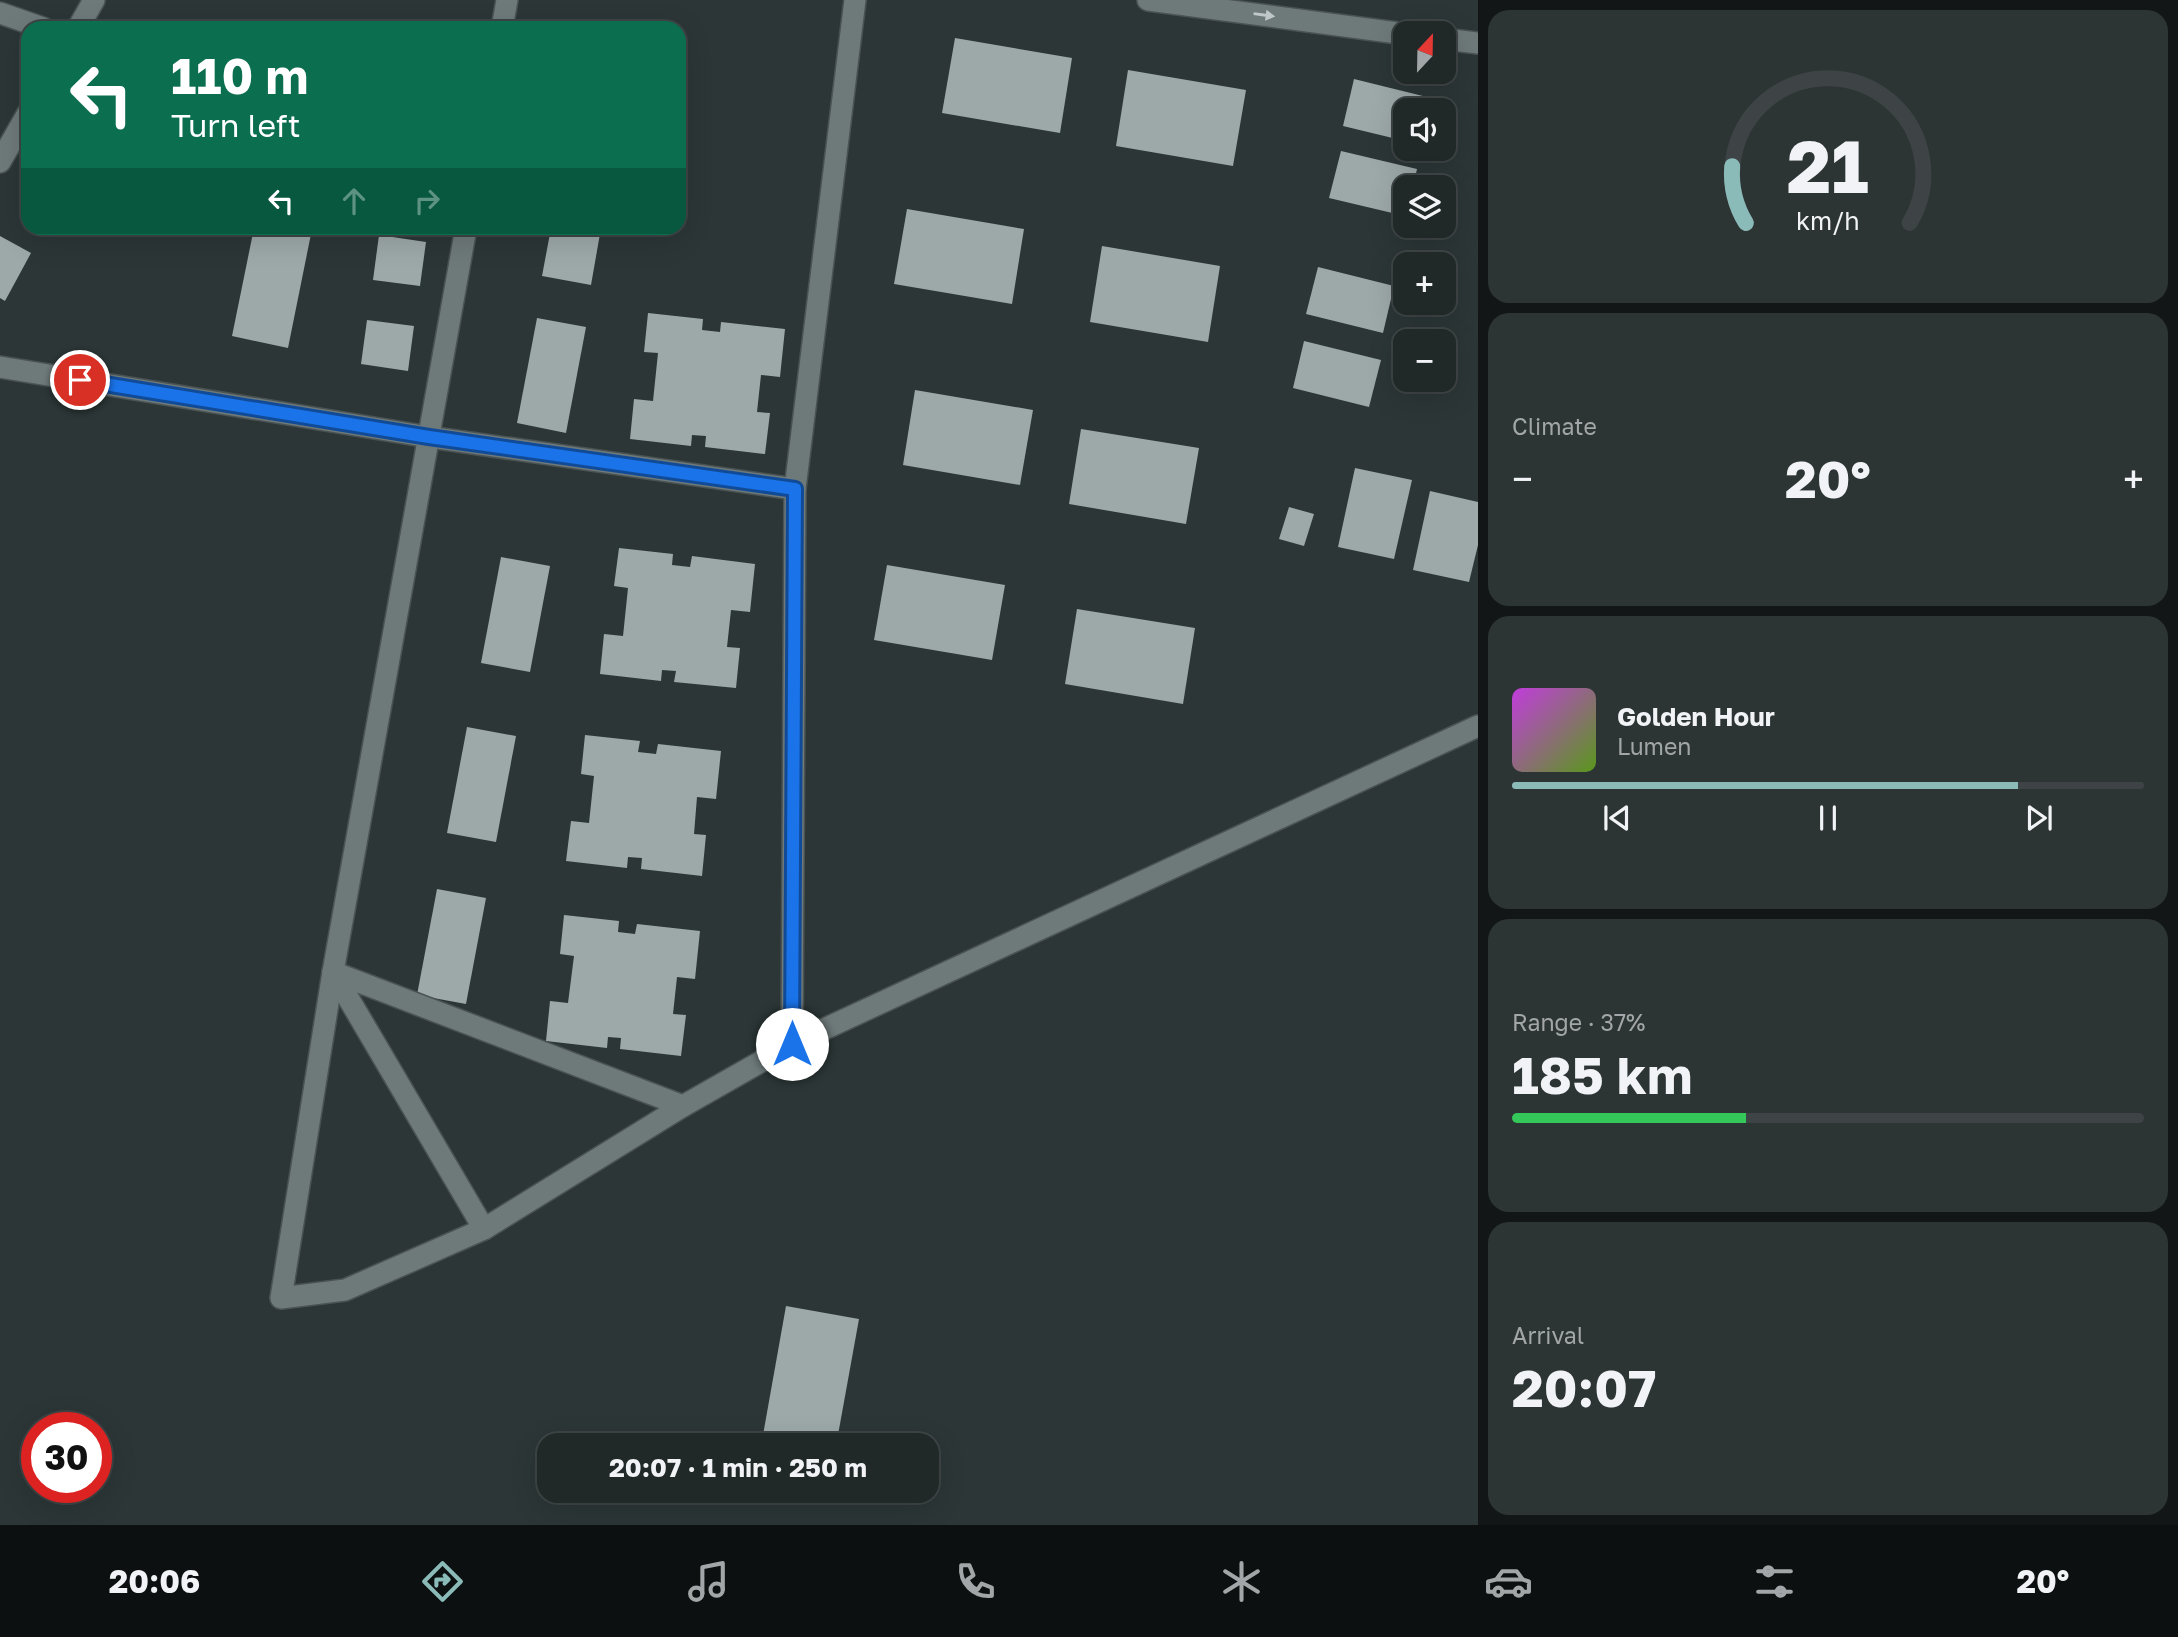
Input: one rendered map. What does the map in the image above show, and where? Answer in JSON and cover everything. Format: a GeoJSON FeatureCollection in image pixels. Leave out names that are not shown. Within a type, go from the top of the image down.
{"type":"FeatureCollection","features":[{"type":"Feature","properties":{"kind":"street"},"geometry":{"type":"LineString","coordinates":[[82,21],[94,0]]}},
{"type":"Feature","properties":{"kind":"street"},"geometry":{"type":"LineString","coordinates":[[503,21],[506,0]]}},
{"type":"Feature","properties":{"kind":"street"},"geometry":{"type":"LineString","coordinates":[[792,1044],[795,489],[855,0]]}},
{"type":"Feature","properties":{"kind":"street"},"geometry":{"type":"LineString","coordinates":[[1148,0],[1393,32]]}},
{"type":"Feature","properties":{"kind":"street"},"geometry":{"type":"LineString","coordinates":[[0,13],[23,21]]}},
{"type":"Feature","properties":{"kind":"street"},"geometry":{"type":"LineString","coordinates":[[1456,40],[1478,43]]}},
{"type":"Feature","properties":{"kind":"street"},"geometry":{"type":"LineString","coordinates":[[0,162],[21,125]]}},
{"type":"Feature","properties":{"kind":"street"},"geometry":{"type":"LineString","coordinates":[[465,235],[332,972],[281,1297],[345,1290],[484,1229],[683,1107],[792,1044],[1478,726]]}},
{"type":"Feature","properties":{"kind":"street"},"geometry":{"type":"LineString","coordinates":[[0,367],[429,437],[795,489]]}},
{"type":"Feature","properties":{"kind":"street"},"geometry":{"type":"LineString","coordinates":[[332,972],[683,1107]]}},
{"type":"Feature","properties":{"kind":"street"},"geometry":{"type":"LineString","coordinates":[[332,972],[484,1229]]}},
{"type":"Feature","properties":{"kind":"building"},"geometry":{"type":"Polygon","coordinates":[[[955,38],[1072,58],[1060,133],[942,113],[955,38]]]}},
{"type":"Feature","properties":{"kind":"building"},"geometry":{"type":"Polygon","coordinates":[[[1128,70],[1246,90],[1233,166],[1116,146],[1128,70]]]}},
{"type":"Feature","properties":{"kind":"building"},"geometry":{"type":"Polygon","coordinates":[[[1354,79],[1431,98],[1393,98],[1393,138],[1343,126],[1354,79]]]}},
{"type":"Feature","properties":{"kind":"building"},"geometry":{"type":"Polygon","coordinates":[[[1341,151],[1417,169],[1416,175],[1393,175],[1393,213],[1329,198],[1341,151]]]}},
{"type":"Feature","properties":{"kind":"building"},"geometry":{"type":"Polygon","coordinates":[[[907,209],[1024,229],[1012,304],[894,284],[907,209]]]}},
{"type":"Feature","properties":{"kind":"building"},"geometry":{"type":"Polygon","coordinates":[[[253,235],[311,235],[288,348],[232,336],[253,235]]]}},
{"type":"Feature","properties":{"kind":"building"},"geometry":{"type":"Polygon","coordinates":[[[379,235],[426,242],[420,286],[373,280],[379,235]]]}},
{"type":"Feature","properties":{"kind":"building"},"geometry":{"type":"Polygon","coordinates":[[[550,235],[600,235],[591,285],[542,276],[550,235]]]}},
{"type":"Feature","properties":{"kind":"building"},"geometry":{"type":"Polygon","coordinates":[[[0,236],[31,253],[5,301],[0,298],[0,236]]]}},
{"type":"Feature","properties":{"kind":"building"},"geometry":{"type":"Polygon","coordinates":[[[1102,246],[1220,266],[1208,342],[1090,322],[1102,246]]]}},
{"type":"Feature","properties":{"kind":"building"},"geometry":{"type":"Polygon","coordinates":[[[1318,267],[1393,286],[1383,333],[1306,314],[1318,267]]]}},
{"type":"Feature","properties":{"kind":"building"},"geometry":{"type":"Polygon","coordinates":[[[648,313],[703,319],[702,330],[720,332],[721,322],[785,329],[780,377],[761,375],[757,412],[770,413],[765,454],[705,447],[706,436],[692,435],[691,446],[630,439],[634,399],[653,401],[658,353],[644,352],[648,313]]]}},
{"type":"Feature","properties":{"kind":"building"},"geometry":{"type":"Polygon","coordinates":[[[537,318],[586,327],[566,433],[517,423],[537,318]]]}},
{"type":"Feature","properties":{"kind":"building"},"geometry":{"type":"Polygon","coordinates":[[[367,320],[414,326],[408,371],[361,364],[367,320]]]}},
{"type":"Feature","properties":{"kind":"building"},"geometry":{"type":"Polygon","coordinates":[[[1304,341],[1381,360],[1369,407],[1293,388],[1304,341]]]}},
{"type":"Feature","properties":{"kind":"building"},"geometry":{"type":"Polygon","coordinates":[[[915,390],[1033,410],[1020,485],[903,465],[915,390]]]}},
{"type":"Feature","properties":{"kind":"building"},"geometry":{"type":"Polygon","coordinates":[[[1081,429],[1199,448],[1186,524],[1069,504],[1081,429]]]}},
{"type":"Feature","properties":{"kind":"building"},"geometry":{"type":"Polygon","coordinates":[[[1355,468],[1412,480],[1394,559],[1338,547],[1355,468]]]}},
{"type":"Feature","properties":{"kind":"building"},"geometry":{"type":"Polygon","coordinates":[[[1430,491],[1478,502],[1478,545],[1469,582],[1413,570],[1430,491]]]}},
{"type":"Feature","properties":{"kind":"building"},"geometry":{"type":"Polygon","coordinates":[[[1289,507],[1314,514],[1304,546],[1279,539],[1289,507]]]}},
{"type":"Feature","properties":{"kind":"building"},"geometry":{"type":"Polygon","coordinates":[[[619,548],[673,554],[672,565],[690,567],[692,556],[755,564],[750,612],[731,610],[727,647],[740,648],[736,688],[674,682],[676,671],[662,670],[661,681],[600,674],[604,634],[623,636],[628,588],[614,586],[619,548]]]}},
{"type":"Feature","properties":{"kind":"building"},"geometry":{"type":"Polygon","coordinates":[[[501,557],[550,566],[530,672],[481,663],[501,557]]]}},
{"type":"Feature","properties":{"kind":"building"},"geometry":{"type":"Polygon","coordinates":[[[887,565],[1005,585],[992,660],[874,640],[887,565]]]}},
{"type":"Feature","properties":{"kind":"building"},"geometry":{"type":"Polygon","coordinates":[[[1077,609],[1195,628],[1183,704],[1065,684],[1077,609]]]}},
{"type":"Feature","properties":{"kind":"building"},"geometry":{"type":"Polygon","coordinates":[[[467,727],[516,736],[496,842],[447,833],[467,727]]]}},
{"type":"Feature","properties":{"kind":"building"},"geometry":{"type":"Polygon","coordinates":[[[585,735],[640,741],[638,752],[656,754],[658,744],[721,751],[716,799],[697,797],[694,834],[706,835],[702,876],[641,869],[642,858],[628,857],[627,868],[566,861],[571,821],[589,823],[594,776],[581,774],[585,735]]]}},
{"type":"Feature","properties":{"kind":"building"},"geometry":{"type":"Polygon","coordinates":[[[437,889],[486,898],[466,1004],[417,995],[437,889]]]}},
{"type":"Feature","properties":{"kind":"building"},"geometry":{"type":"Polygon","coordinates":[[[564,915],[619,921],[618,932],[635,934],[637,924],[700,931],[695,979],[677,977],[673,1014],[686,1015],[681,1056],[620,1049],[621,1038],[608,1037],[607,1048],[546,1041],[550,1001],[568,1003],[574,956],[560,954],[564,915]]]}},
{"type":"Feature","properties":{"kind":"building"},"geometry":{"type":"Polygon","coordinates":[[[786,1306],[859,1319],[838,1433],[763,1433],[786,1306]]]}},
{"type":"Feature","properties":{"kind":"route"},"geometry":{"type":"LineString","coordinates":[[80,380],[429,437],[795,489],[792,1044]]}}]}
